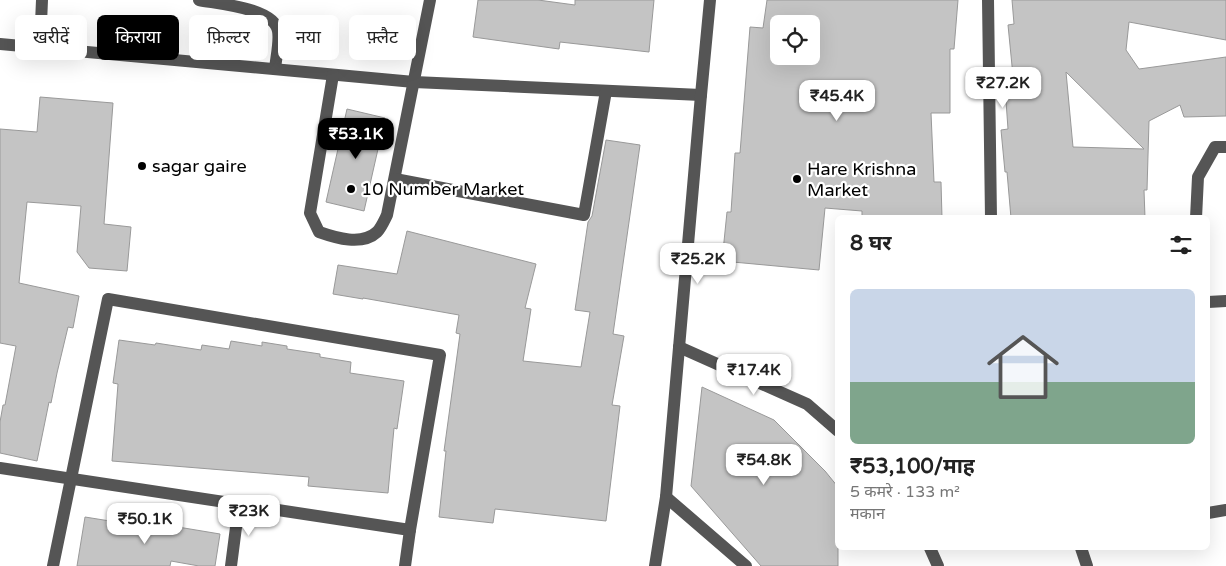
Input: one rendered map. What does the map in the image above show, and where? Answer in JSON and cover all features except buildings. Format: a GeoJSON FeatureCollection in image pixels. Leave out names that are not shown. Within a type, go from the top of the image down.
{"type":"FeatureCollection","features":[{"type":"Feature","properties":{"kind":"street"},"geometry":{"type":"LineString","coordinates":[[41,15],[42,0]]}},
{"type":"Feature","properties":{"kind":"street"},"geometry":{"type":"LineString","coordinates":[[199,0],[242,4],[275,22],[278,31],[275,69]]}},
{"type":"Feature","properties":{"kind":"street"},"geometry":{"type":"LineString","coordinates":[[332,75],[310,213],[320,232],[333,237],[353,240],[370,238],[378,231],[387,215],[430,0]]}},
{"type":"Feature","properties":{"kind":"street"},"geometry":{"type":"LineString","coordinates":[[655,566],[666,497],[710,0]]}},
{"type":"Feature","properties":{"kind":"street"},"geometry":{"type":"LineString","coordinates":[[988,0],[991,215]]}},
{"type":"Feature","properties":{"kind":"street"},"geometry":{"type":"LineString","coordinates":[[0,44],[15,45]]}},
{"type":"Feature","properties":{"kind":"street"},"geometry":{"type":"LineString","coordinates":[[87,51],[414,82],[701,95]]}},
{"type":"Feature","properties":{"kind":"street"},"geometry":{"type":"LineString","coordinates":[[395,179],[584,215],[606,91]]}},
{"type":"Feature","properties":{"kind":"street"},"geometry":{"type":"LineString","coordinates":[[1196,215],[1198,177],[1215,147],[1226,147]]}},
{"type":"Feature","properties":{"kind":"street"},"geometry":{"type":"LineString","coordinates":[[53,566],[108,299],[440,355],[405,566]]}},
{"type":"Feature","properties":{"kind":"street"},"geometry":{"type":"LineString","coordinates":[[1210,302],[1226,301]]}},
{"type":"Feature","properties":{"kind":"street"},"geometry":{"type":"LineString","coordinates":[[679,347],[807,404],[835,427]]}},
{"type":"Feature","properties":{"kind":"street"},"geometry":{"type":"LineString","coordinates":[[0,468],[410,530]]}},
{"type":"Feature","properties":{"kind":"street"},"geometry":{"type":"LineString","coordinates":[[666,497],[746,566]]}},
{"type":"Feature","properties":{"kind":"street"},"geometry":{"type":"LineString","coordinates":[[231,566],[239,504]]}},
{"type":"Feature","properties":{"kind":"street"},"geometry":{"type":"LineString","coordinates":[[1210,513],[1226,510]]}},
{"type":"Feature","properties":{"kind":"street"},"geometry":{"type":"LineString","coordinates":[[931,550],[938,566]]}},
{"type":"Feature","properties":{"kind":"street"},"geometry":{"type":"LineString","coordinates":[[1082,550],[1087,566]]}},
{"type":"Feature","properties":{"kind":"place","name":"sagar gaire"},"geometry":{"type":"Point","coordinates":[142,166]}},
{"type":"Feature","properties":{"kind":"place","name":"Hare Krishna Market"},"geometry":{"type":"Point","coordinates":[797,179]}},
{"type":"Feature","properties":{"kind":"place","name":"10 Number Market"},"geometry":{"type":"Point","coordinates":[351,189]}}]}
